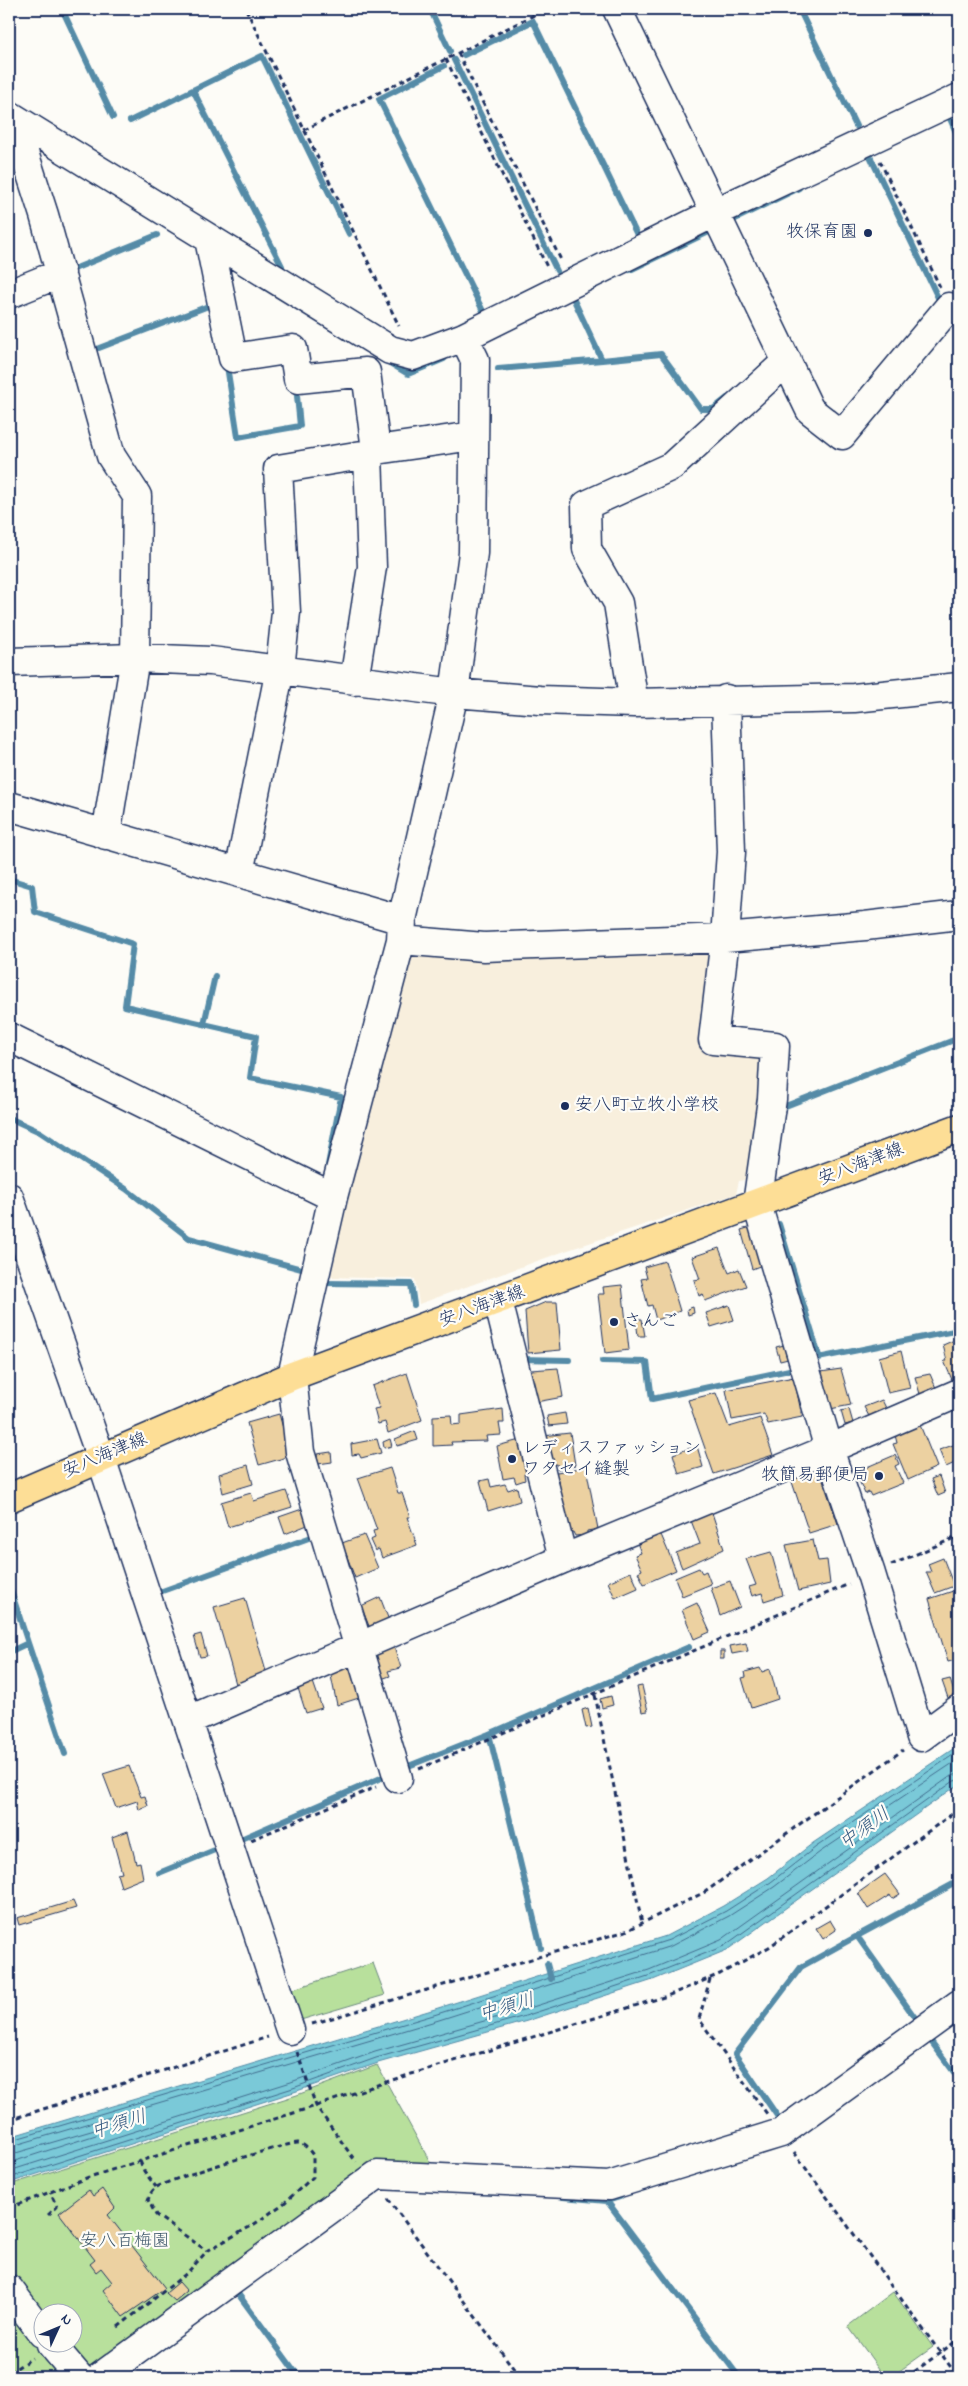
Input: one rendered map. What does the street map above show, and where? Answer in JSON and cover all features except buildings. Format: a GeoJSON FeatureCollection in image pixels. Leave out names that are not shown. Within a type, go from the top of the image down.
{"type":"FeatureCollection","features":[{"type":"Feature","properties":{"kind":"main road","name":"安八海津線"},"geometry":{"type":"LineString","coordinates":[[9,1498],[292,1376],[959,1128]]}},
{"type":"Feature","properties":{"kind":"street"},"geometry":{"type":"LineString","coordinates":[[617,9],[810,410],[842,435],[949,307]]}},
{"type":"Feature","properties":{"kind":"street"},"geometry":{"type":"LineString","coordinates":[[15,119],[390,350],[413,356],[464,337],[716,212],[959,98]]}},
{"type":"Feature","properties":{"kind":"street"},"geometry":{"type":"LineString","coordinates":[[15,119],[111,456],[137,496],[135,658],[106,834]]}},
{"type":"Feature","properties":{"kind":"street"},"geometry":{"type":"LineString","coordinates":[[209,239],[232,358],[293,349],[298,379],[366,372],[372,452],[372,567],[354,681]]}},
{"type":"Feature","properties":{"kind":"street"},"geometry":{"type":"LineString","coordinates":[[9,294],[60,273]]}},
{"type":"Feature","properties":{"kind":"street"},"geometry":{"type":"LineString","coordinates":[[398,1778],[300,1452],[292,1376],[334,1197],[401,930],[454,693],[474,553],[473,436],[475,360],[464,337]]}},
{"type":"Feature","properties":{"kind":"street"},"geometry":{"type":"LineString","coordinates":[[634,703],[618,603],[587,549],[586,505],[672,466],[786,361]]}},
{"type":"Feature","properties":{"kind":"street"},"geometry":{"type":"LineString","coordinates":[[239,873],[280,669],[286,612],[278,468],[473,436]]}},
{"type":"Feature","properties":{"kind":"street"},"geometry":{"type":"LineString","coordinates":[[9,662],[135,658],[211,661],[454,693],[540,700],[634,703],[726,699],[854,698],[959,686]]}},
{"type":"Feature","properties":{"kind":"street"},"geometry":{"type":"LineString","coordinates":[[726,699],[731,852],[725,938],[713,1040],[775,1046],[772,1099],[757,1204],[829,1449],[871,1574],[921,1737],[959,1709]]}},
{"type":"Feature","properties":{"kind":"street"},"geometry":{"type":"LineString","coordinates":[[9,806],[239,873],[401,930],[484,947],[725,938],[866,926],[959,915]]}},
{"type":"Feature","properties":{"kind":"street"},"geometry":{"type":"LineString","coordinates":[[9,1037],[334,1197]]}},
{"type":"Feature","properties":{"kind":"street"},"geometry":{"type":"LineString","coordinates":[[9,1197],[15,1240],[101,1458],[292,2036]]}},
{"type":"Feature","properties":{"kind":"street"},"geometry":{"type":"LineString","coordinates":[[498,1301],[563,1559]]}},
{"type":"Feature","properties":{"kind":"street"},"geometry":{"type":"LineString","coordinates":[[189,1720],[563,1559],[959,1393]]}},
{"type":"Feature","properties":{"kind":"street"},"geometry":{"type":"LineString","coordinates":[[100,2377],[377,2175],[609,2186],[781,2133],[959,2004]]}},
{"type":"Feature","properties":{"kind":"street"},"geometry":{"type":"LineString","coordinates":[[9,2289],[32,2320]]}},
{"type":"Feature","properties":{"kind":"street"},"geometry":{"type":"LineString","coordinates":[[59,2354],[79,2377]]}},
{"type":"Feature","properties":{"kind":"path"},"geometry":{"type":"LineString","coordinates":[[246,9],[413,356]]}},
{"type":"Feature","properties":{"kind":"path"},"geometry":{"type":"LineString","coordinates":[[304,130],[546,9]]}},
{"type":"Feature","properties":{"kind":"path"},"geometry":{"type":"LineString","coordinates":[[458,53],[565,287]]}},
{"type":"Feature","properties":{"kind":"path"},"geometry":{"type":"LineString","coordinates":[[446,59],[565,287]]}},
{"type":"Feature","properties":{"kind":"path"},"geometry":{"type":"LineString","coordinates":[[870,141],[949,307]]}},
{"type":"Feature","properties":{"kind":"path"},"geometry":{"type":"LineString","coordinates":[[959,466],[955,473],[959,488]]}},
{"type":"Feature","properties":{"kind":"path"},"geometry":{"type":"LineString","coordinates":[[959,578],[959,601]]}},
{"type":"Feature","properties":{"kind":"path"},"geometry":{"type":"LineString","coordinates":[[229,1850],[595,1695],[959,1536]]}},
{"type":"Feature","properties":{"kind":"path"},"geometry":{"type":"LineString","coordinates":[[595,1695],[642,1923]]}},
{"type":"Feature","properties":{"kind":"path"},"geometry":{"type":"LineString","coordinates":[[9,2120],[292,2036],[544,1953],[626,1931],[705,1892],[921,1737]]}},
{"type":"Feature","properties":{"kind":"path"},"geometry":{"type":"LineString","coordinates":[[9,2208],[140,2160],[666,1996],[710,1978],[769,1947],[959,1809]]}},
{"type":"Feature","properties":{"kind":"path"},"geometry":{"type":"LineString","coordinates":[[710,1978],[699,2019],[958,2377]]}},
{"type":"Feature","properties":{"kind":"path"},"geometry":{"type":"LineString","coordinates":[[292,2036],[316,2106],[520,2377]]}},
{"type":"Feature","properties":{"kind":"path"},"geometry":{"type":"LineString","coordinates":[[118,2327],[187,2273],[207,2251],[253,2225],[283,2204],[313,2177],[313,2155],[306,2147],[297,2143],[248,2156],[156,2187],[150,2193],[148,2200],[156,2215],[207,2251]]}},
{"type":"Feature","properties":{"kind":"path"},"geometry":{"type":"LineString","coordinates":[[140,2160],[144,2171],[156,2187]]}},
{"type":"Feature","properties":{"kind":"path"},"geometry":{"type":"LineString","coordinates":[[48,2215],[57,2208],[50,2192]]}},
{"type":"Feature","properties":{"kind":"path"},"geometry":{"type":"LineString","coordinates":[[907,2377],[959,2338]]}},
{"type":"Feature","properties":{"kind":"shaded area","name":"安八町立牧小学校"},"geometry":{"type":"Polygon","coordinates":[[[711,947],[705,1046],[766,1058],[748,1179],[739,1181],[736,1194],[565,1251],[419,1304],[415,1279],[327,1277],[410,952],[711,947]]]}},
{"type":"Feature","properties":{"kind":"green space"},"geometry":{"type":"Polygon","coordinates":[[[373,1963],[385,1995],[294,2022],[284,1992],[373,1963]]]}},
{"type":"Feature","properties":{"kind":"green space","name":"安八百梅園"},"geometry":{"type":"Polygon","coordinates":[[[377,2065],[436,2173],[375,2170],[88,2377],[9,2377],[9,2185],[297,2095],[377,2065]]]}},
{"type":"Feature","properties":{"kind":"green space"},"geometry":{"type":"Polygon","coordinates":[[[893,2292],[933,2347],[891,2377],[885,2377],[848,2326],[893,2292]]]}},
{"type":"Feature","properties":{"kind":"water","name":"中須川"},"geometry":{"type":"Polygon","coordinates":[[[959,1745],[959,1784],[727,1950],[653,1980],[527,2021],[378,2063],[294,2092],[9,2183],[9,2137],[435,2009],[666,1936],[723,1906],[768,1878],[813,1843],[959,1745]]]}},
{"type":"Feature","properties":{"kind":"waterway"},"geometry":{"type":"LineString","coordinates":[[62,9],[113,117]]}},
{"type":"Feature","properties":{"kind":"waterway"},"geometry":{"type":"LineString","coordinates":[[430,9],[450,51]]}},
{"type":"Feature","properties":{"kind":"waterway"},"geometry":{"type":"LineString","coordinates":[[799,9],[856,126]]}},
{"type":"Feature","properties":{"kind":"waterway"},"geometry":{"type":"LineString","coordinates":[[464,55],[533,21],[638,237]]}},
{"type":"Feature","properties":{"kind":"waterway"},"geometry":{"type":"LineString","coordinates":[[130,121],[262,56],[349,234]]}},
{"type":"Feature","properties":{"kind":"waterway"},"geometry":{"type":"LineString","coordinates":[[454,60],[557,271]]}},
{"type":"Feature","properties":{"kind":"waterway"},"geometry":{"type":"LineString","coordinates":[[444,66],[379,99],[483,311]]}},
{"type":"Feature","properties":{"kind":"waterway"},"geometry":{"type":"LineString","coordinates":[[193,90],[282,266]]}},
{"type":"Feature","properties":{"kind":"waterway"},"geometry":{"type":"LineString","coordinates":[[948,114],[959,139]]}},
{"type":"Feature","properties":{"kind":"waterway"},"geometry":{"type":"LineString","coordinates":[[869,154],[941,304]]}},
{"type":"Feature","properties":{"kind":"waterway"},"geometry":{"type":"LineString","coordinates":[[727,223],[799,188]]}},
{"type":"Feature","properties":{"kind":"waterway"},"geometry":{"type":"LineString","coordinates":[[630,270],[715,229]]}},
{"type":"Feature","properties":{"kind":"waterway"},"geometry":{"type":"LineString","coordinates":[[69,271],[157,235]]}},
{"type":"Feature","properties":{"kind":"waterway"},"geometry":{"type":"LineString","coordinates":[[573,298],[602,360],[661,354],[701,409],[713,409],[727,398]]}},
{"type":"Feature","properties":{"kind":"waterway"},"geometry":{"type":"LineString","coordinates":[[99,348],[211,305]]}},
{"type":"Feature","properties":{"kind":"waterway"},"geometry":{"type":"LineString","coordinates":[[388,362],[408,374],[444,359]]}},
{"type":"Feature","properties":{"kind":"waterway"},"geometry":{"type":"LineString","coordinates":[[498,369],[602,360]]}},
{"type":"Feature","properties":{"kind":"waterway"},"geometry":{"type":"LineString","coordinates":[[227,366],[238,437],[300,426],[296,386]]}},
{"type":"Feature","properties":{"kind":"waterway"},"geometry":{"type":"LineString","coordinates":[[9,879],[32,886],[35,912],[133,944],[125,1006],[256,1036],[250,1078],[341,1097],[328,1165]]}},
{"type":"Feature","properties":{"kind":"waterway"},"geometry":{"type":"LineString","coordinates":[[204,1024],[215,976]]}},
{"type":"Feature","properties":{"kind":"waterway"},"geometry":{"type":"LineString","coordinates":[[783,1107],[959,1038]]}},
{"type":"Feature","properties":{"kind":"waterway"},"geometry":{"type":"LineString","coordinates":[[9,1118],[40,1132],[126,1189],[189,1238],[305,1270]]}},
{"type":"Feature","properties":{"kind":"waterway"},"geometry":{"type":"LineString","coordinates":[[779,1224],[819,1356]]}},
{"type":"Feature","properties":{"kind":"waterway"},"geometry":{"type":"LineString","coordinates":[[325,1283],[411,1284],[414,1305]]}},
{"type":"Feature","properties":{"kind":"waterway"},"geometry":{"type":"LineString","coordinates":[[813,1359],[959,1330]]}},
{"type":"Feature","properties":{"kind":"waterway"},"geometry":{"type":"LineString","coordinates":[[520,1359],[569,1360]]}},
{"type":"Feature","properties":{"kind":"waterway"},"geometry":{"type":"LineString","coordinates":[[602,1361],[647,1362],[652,1399],[794,1369]]}},
{"type":"Feature","properties":{"kind":"waterway"},"geometry":{"type":"LineString","coordinates":[[154,1594],[317,1535]]}},
{"type":"Feature","properties":{"kind":"waterway"},"geometry":{"type":"LineString","coordinates":[[9,1585],[28,1643],[9,1652]]}},
{"type":"Feature","properties":{"kind":"waterway"},"geometry":{"type":"LineString","coordinates":[[28,1643],[65,1754]]}},
{"type":"Feature","properties":{"kind":"waterway"},"geometry":{"type":"LineString","coordinates":[[489,1734],[689,1647]]}},
{"type":"Feature","properties":{"kind":"waterway"},"geometry":{"type":"LineString","coordinates":[[401,1769],[489,1734],[541,1948]]}},
{"type":"Feature","properties":{"kind":"waterway"},"geometry":{"type":"LineString","coordinates":[[234,1842],[390,1774]]}},
{"type":"Feature","properties":{"kind":"waterway"},"geometry":{"type":"LineString","coordinates":[[159,1873],[222,1847]]}},
{"type":"Feature","properties":{"kind":"waterway"},"geometry":{"type":"LineString","coordinates":[[918,2022],[857,1936],[959,1881]]}},
{"type":"Feature","properties":{"kind":"waterway"},"geometry":{"type":"LineString","coordinates":[[780,2120],[735,2054],[801,1967],[857,1936]]}},
{"type":"Feature","properties":{"kind":"waterway"},"geometry":{"type":"LineString","coordinates":[[547,1964],[551,1979]]}},
{"type":"Feature","properties":{"kind":"waterway"},"geometry":{"type":"LineString","coordinates":[[930,2040],[959,2079]]}},
{"type":"Feature","properties":{"kind":"waterway"},"geometry":{"type":"LineString","coordinates":[[563,2197],[607,2201],[620,2197]]}},
{"type":"Feature","properties":{"kind":"waterway"},"geometry":{"type":"LineString","coordinates":[[607,2201],[739,2377]]}},
{"type":"Feature","properties":{"kind":"waterway"},"geometry":{"type":"LineString","coordinates":[[236,2291],[299,2377]]}},
{"type":"Feature","properties":{"kind":"place","name":"牧保育園"},"geometry":{"type":"Point","coordinates":[868,233]}},
{"type":"Feature","properties":{"kind":"place","name":"安八町立牧小学校"},"geometry":{"type":"Point","coordinates":[565,1106]}},
{"type":"Feature","properties":{"kind":"place","name":"さんご"},"geometry":{"type":"Point","coordinates":[614,1322]}},
{"type":"Feature","properties":{"kind":"place","name":"レディスファッション ワタセイ縫製"},"geometry":{"type":"Point","coordinates":[512,1459]}},
{"type":"Feature","properties":{"kind":"place","name":"牧簡易郵便局"},"geometry":{"type":"Point","coordinates":[879,1476]}}]}
